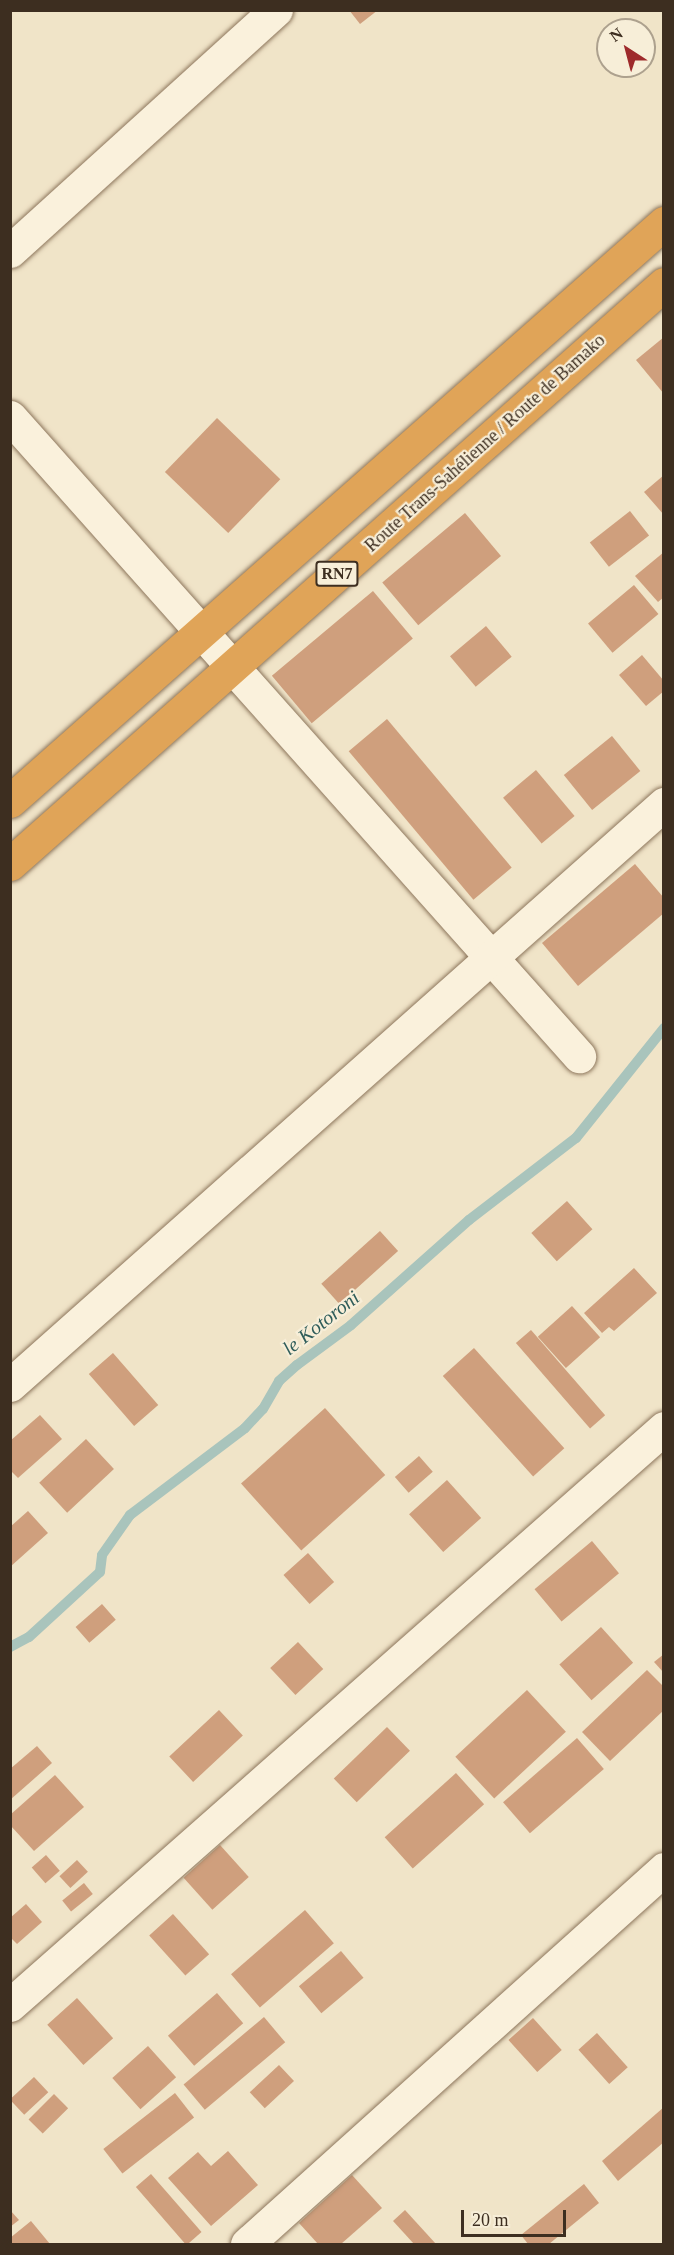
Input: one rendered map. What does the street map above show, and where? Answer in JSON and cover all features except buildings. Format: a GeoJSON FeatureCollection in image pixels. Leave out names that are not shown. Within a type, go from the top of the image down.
{"type":"FeatureCollection","features":[{"type":"Feature","properties":{"kind":"highway","name":"RN7"},"geometry":{"type":"LineString","coordinates":[[10,801],[663,223]]}},
{"type":"Feature","properties":{"kind":"highway","name":"Route Trans-Sahélienne / Route de Bamako"},"geometry":{"type":"LineString","coordinates":[[10,864],[663,284]]}},
{"type":"Feature","properties":{"kind":"street"},"geometry":{"type":"LineString","coordinates":[[10,251],[276,10]]}},
{"type":"Feature","properties":{"kind":"street"},"geometry":{"type":"LineString","coordinates":[[10,417],[579,1056]]}},
{"type":"Feature","properties":{"kind":"street"},"geometry":{"type":"LineString","coordinates":[[10,1385],[663,804]]}},
{"type":"Feature","properties":{"kind":"street"},"geometry":{"type":"LineString","coordinates":[[10,2005],[663,1428]]}},
{"type":"Feature","properties":{"kind":"street"},"geometry":{"type":"LineString","coordinates":[[247,2244],[663,1869]]}},
{"type":"Feature","properties":{"kind":"waterway","name":"le Kotoroni"},"geometry":{"type":"LineString","coordinates":[[10,1647],[29,1637],[100,1572],[102,1555],[130,1515],[245,1428],[263,1409],[279,1381],[351,1325],[469,1220],[576,1138],[664,1028]]}}]}
